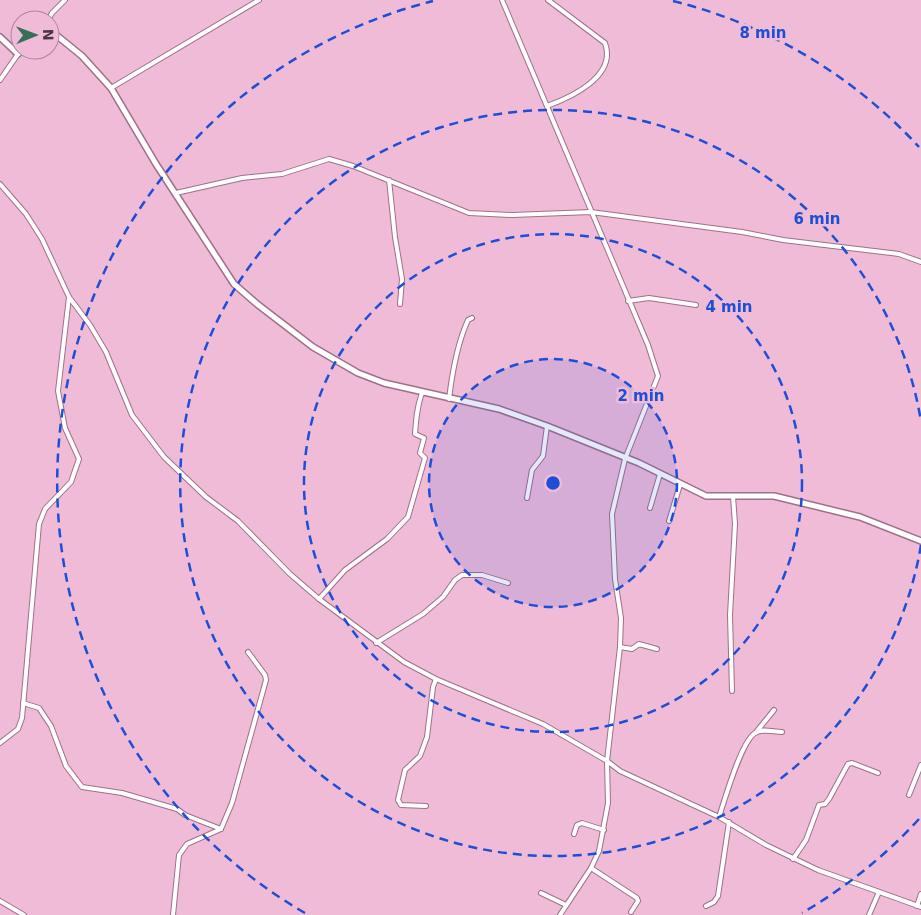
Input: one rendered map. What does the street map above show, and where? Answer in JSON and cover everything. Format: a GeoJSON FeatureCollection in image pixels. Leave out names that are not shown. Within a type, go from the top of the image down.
{"type":"FeatureCollection","features":[{"type":"Feature","properties":{"kind":"street"},"geometry":{"type":"LineString","coordinates":[[55,10],[65,0]]}},
{"type":"Feature","properties":{"kind":"street"},"geometry":{"type":"LineString","coordinates":[[111,88],[259,0]]}},
{"type":"Feature","properties":{"kind":"street"},"geometry":{"type":"LineString","coordinates":[[502,0],[648,345],[658,376],[625,459],[616,497],[612,532],[615,579],[620,604],[620,647],[607,761],[608,803],[604,830],[599,851],[591,868],[560,915]]}},
{"type":"Feature","properties":{"kind":"street"},"geometry":{"type":"LineString","coordinates":[[547,106],[585,88],[603,68],[607,57],[605,43],[548,0]]}},
{"type":"Feature","properties":{"kind":"street"},"geometry":{"type":"LineString","coordinates":[[60,38],[82,56],[111,88],[156,164],[234,284],[313,347],[358,373],[384,383],[499,409],[547,426],[625,459],[640,463],[680,485],[706,496],[774,496],[860,517],[921,540]]}},
{"type":"Feature","properties":{"kind":"street"},"geometry":{"type":"LineString","coordinates":[[0,80],[1,75],[13,60]]}},
{"type":"Feature","properties":{"kind":"street"},"geometry":{"type":"LineString","coordinates":[[176,194],[226,181],[282,174],[328,159],[389,180],[451,207],[469,212],[512,215],[591,212],[742,232],[783,240],[898,254],[921,262]]}},
{"type":"Feature","properties":{"kind":"street"},"geometry":{"type":"LineString","coordinates":[[389,180],[402,279],[400,304]]}},
{"type":"Feature","properties":{"kind":"street"},"geometry":{"type":"LineString","coordinates":[[0,184],[26,214],[42,239],[70,297],[90,324],[106,352],[132,415],[164,457],[206,498],[238,521],[290,574],[319,599],[404,662],[436,679],[543,724],[607,761],[620,771],[719,816],[793,859],[919,907],[921,894]]}},
{"type":"Feature","properties":{"kind":"street"},"geometry":{"type":"LineString","coordinates":[[0,744],[20,724],[39,524],[45,510],[71,482],[79,459],[65,428],[58,391],[70,297]]}},
{"type":"Feature","properties":{"kind":"street"},"geometry":{"type":"LineString","coordinates":[[628,300],[649,298],[696,305]]}},
{"type":"Feature","properties":{"kind":"street"},"geometry":{"type":"LineString","coordinates":[[449,399],[463,334],[468,320],[472,318]]}},
{"type":"Feature","properties":{"kind":"street"},"geometry":{"type":"LineString","coordinates":[[319,599],[345,570],[387,539],[408,516],[425,458],[420,453],[424,438],[415,434],[418,419],[417,406],[422,393]]}},
{"type":"Feature","properties":{"kind":"street"},"geometry":{"type":"LineString","coordinates":[[527,498],[532,470],[543,456],[547,426]]}},
{"type":"Feature","properties":{"kind":"street"},"geometry":{"type":"LineString","coordinates":[[650,508],[660,474]]}},
{"type":"Feature","properties":{"kind":"street"},"geometry":{"type":"LineString","coordinates":[[669,521],[680,485]]}},
{"type":"Feature","properties":{"kind":"street"},"geometry":{"type":"LineString","coordinates":[[732,691],[730,615],[735,524],[734,496]]}},
{"type":"Feature","properties":{"kind":"street"},"geometry":{"type":"LineString","coordinates":[[376,642],[423,614],[443,597],[455,580],[462,575],[482,575],[508,583]]}},
{"type":"Feature","properties":{"kind":"street"},"geometry":{"type":"LineString","coordinates":[[620,647],[634,648],[639,644],[657,649]]}},
{"type":"Feature","properties":{"kind":"street"},"geometry":{"type":"LineString","coordinates":[[173,915],[180,854],[187,844],[221,829],[232,803],[248,736],[266,680],[265,675],[248,652]]}},
{"type":"Feature","properties":{"kind":"street"},"geometry":{"type":"LineString","coordinates":[[426,806],[401,805],[398,800],[405,770],[420,756],[427,736],[433,688],[436,679]]}},
{"type":"Feature","properties":{"kind":"street"},"geometry":{"type":"LineString","coordinates":[[23,703],[40,708],[52,726],[66,766],[82,787],[122,793],[177,809],[195,820],[221,829]]}},
{"type":"Feature","properties":{"kind":"street"},"geometry":{"type":"LineString","coordinates":[[719,816],[740,757],[755,733],[774,710]]}},
{"type":"Feature","properties":{"kind":"street"},"geometry":{"type":"LineString","coordinates":[[755,733],[761,731],[782,732]]}},
{"type":"Feature","properties":{"kind":"street"},"geometry":{"type":"LineString","coordinates":[[793,859],[806,840],[819,805],[825,804],[829,799],[848,764],[852,763],[878,773]]}},
{"type":"Feature","properties":{"kind":"street"},"geometry":{"type":"LineString","coordinates":[[909,795],[921,765]]}},
{"type":"Feature","properties":{"kind":"street"},"geometry":{"type":"LineString","coordinates":[[706,906],[714,902],[718,896],[729,822]]}},
{"type":"Feature","properties":{"kind":"street"},"geometry":{"type":"LineString","coordinates":[[574,834],[577,825],[582,823],[604,830]]}},
{"type":"Feature","properties":{"kind":"street"},"geometry":{"type":"LineString","coordinates":[[591,868],[637,898],[638,901],[631,912]]}},
{"type":"Feature","properties":{"kind":"street"},"geometry":{"type":"LineString","coordinates":[[869,915],[879,892]]}},
{"type":"Feature","properties":{"kind":"street"},"geometry":{"type":"LineString","coordinates":[[541,893],[566,905]]}},
{"type":"Feature","properties":{"kind":"street"},"geometry":{"type":"LineString","coordinates":[[0,901],[24,915]]}}]}
